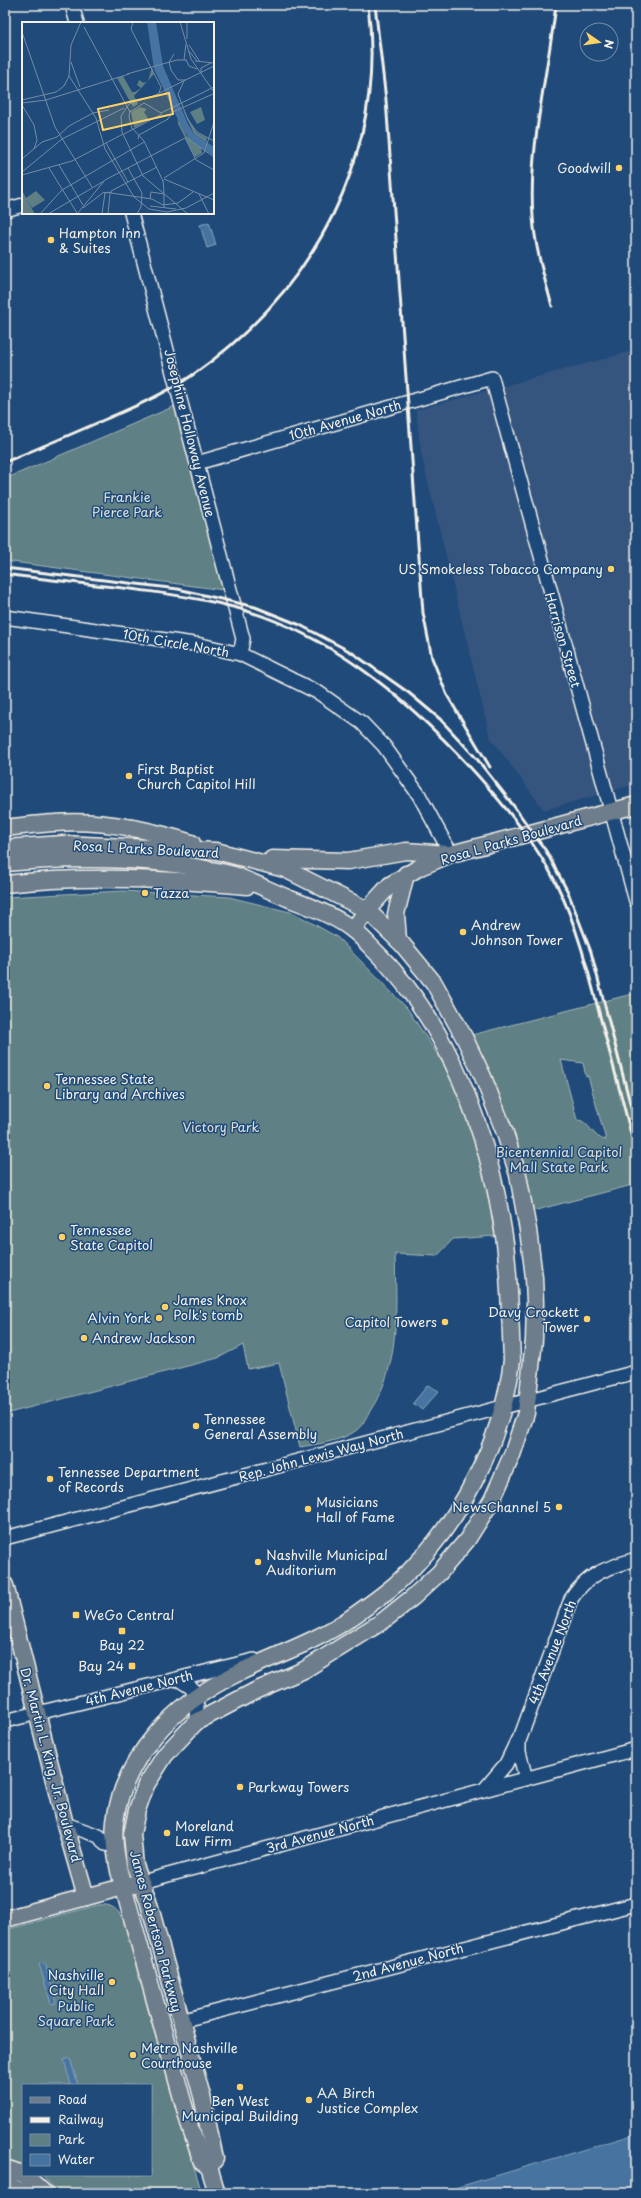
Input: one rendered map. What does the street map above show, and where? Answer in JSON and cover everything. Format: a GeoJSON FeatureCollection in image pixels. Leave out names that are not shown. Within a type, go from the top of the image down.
{"type":"FeatureCollection","features":[{"type":"Feature","properties":{"kind":"main road","name":"Rosa L Parks Boulevard"},"geometry":{"type":"LineString","coordinates":[[5,848],[63,844],[216,851],[285,869],[366,910],[390,884],[406,874],[451,854],[636,805]]}},
{"type":"Feature","properties":{"kind":"main road"},"geometry":{"type":"LineString","coordinates":[[5,828],[55,823],[114,825],[166,835],[216,851]]}},
{"type":"Feature","properties":{"kind":"main road"},"geometry":{"type":"LineString","coordinates":[[236,856],[287,860],[338,861],[406,851],[451,854]]}},
{"type":"Feature","properties":{"kind":"main road","name":"Rosa L Parks Boulevard"},"geometry":{"type":"LineString","coordinates":[[5,862],[85,859],[167,863],[234,875],[330,915],[353,930]]}},
{"type":"Feature","properties":{"kind":"main road"},"geometry":{"type":"LineString","coordinates":[[398,940],[395,922],[397,905],[406,874]]}},
{"type":"Feature","properties":{"kind":"main road"},"geometry":{"type":"LineString","coordinates":[[5,884],[59,880],[126,878],[187,880],[262,887]]}},
{"type":"Feature","properties":{"kind":"main road"},"geometry":{"type":"LineString","coordinates":[[353,930],[366,910]]}},
{"type":"Feature","properties":{"kind":"main road","name":"James Robertson Parkway"},"geometry":{"type":"LineString","coordinates":[[209,2167],[215,2159],[202,2096],[142,1882],[135,1866],[132,1846],[136,1810],[146,1785],[165,1756],[196,1722],[257,1690],[304,1670],[350,1643],[393,1613],[439,1573],[468,1540],[492,1500],[512,1455],[526,1413],[528,1400],[534,1340],[534,1276],[518,1175],[499,1117],[464,1037],[434,983],[398,940],[366,910]]}},
{"type":"Feature","properties":{"kind":"main road","name":"James Robertson Parkway"},"geometry":{"type":"LineString","coordinates":[[216,2188],[209,2167],[202,2162],[190,2127],[124,1887],[115,1846],[115,1823],[118,1804],[134,1765],[162,1727],[195,1697],[220,1682],[307,1642],[348,1620],[396,1584],[428,1551],[456,1512],[480,1471],[495,1437],[504,1407],[512,1360],[505,1244],[494,1184],[480,1133],[458,1077],[420,1003],[389,964],[353,930]]}},
{"type":"Feature","properties":{"kind":"main road","name":"Dr. Martin L. King, Jr. Boulevard"},"geometry":{"type":"LineString","coordinates":[[5,1585],[65,1824],[86,1897]]}},
{"type":"Feature","properties":{"kind":"main road","name":"3rd Avenue North"},"geometry":{"type":"LineString","coordinates":[[5,1919],[142,1882]]}},
{"type":"Feature","properties":{"kind":"main road"},"geometry":{"type":"LineString","coordinates":[[5,2168],[22,2173]]}},
{"type":"Feature","properties":{"kind":"main road"},"geometry":{"type":"LineString","coordinates":[[26,2176],[44,2193]]}},
{"type":"Feature","properties":{"kind":"street"},"geometry":{"type":"LineString","coordinates":[[72,5],[77,22]]}},
{"type":"Feature","properties":{"kind":"street"},"geometry":{"type":"LineString","coordinates":[[5,210],[22,205]]}},
{"type":"Feature","properties":{"kind":"street","name":"Josephine Holloway Avenue"},"geometry":{"type":"LineString","coordinates":[[131,214],[243,639],[240,654]]}},
{"type":"Feature","properties":{"kind":"street","name":"10th Avenue North"},"geometry":{"type":"LineString","coordinates":[[197,463],[492,378]]}},
{"type":"Feature","properties":{"kind":"street","name":"Harrison Street"},"geometry":{"type":"LineString","coordinates":[[492,378],[636,901]]}},
{"type":"Feature","properties":{"kind":"street","name":"10th Circle North"},"geometry":{"type":"LineString","coordinates":[[5,617],[194,644],[240,654],[319,692],[362,724],[384,746],[419,795],[451,854]]}},
{"type":"Feature","properties":{"kind":"street","name":"Rep. John Lewis Way North"},"geometry":{"type":"LineString","coordinates":[[5,1538],[636,1372]]}},
{"type":"Feature","properties":{"kind":"street","name":"4th Avenue North"},"geometry":{"type":"LineString","coordinates":[[526,1779],[519,1752],[523,1728],[564,1617],[581,1585],[596,1573],[636,1559]]}},
{"type":"Feature","properties":{"kind":"street","name":"4th Avenue North"},"geometry":{"type":"LineString","coordinates":[[5,1721],[274,1656]]}},
{"type":"Feature","properties":{"kind":"street"},"geometry":{"type":"LineString","coordinates":[[178,1679],[189,1685],[195,1697],[196,1722]]}},
{"type":"Feature","properties":{"kind":"street"},"geometry":{"type":"LineString","coordinates":[[483,1791],[506,1764],[523,1728]]}},
{"type":"Feature","properties":{"kind":"street","name":"3rd Avenue North"},"geometry":{"type":"LineString","coordinates":[[142,1882],[589,1763],[636,1749]]}},
{"type":"Feature","properties":{"kind":"street"},"geometry":{"type":"LineString","coordinates":[[65,1824],[99,1836],[105,1844],[115,1846]]}},
{"type":"Feature","properties":{"kind":"street","name":"2nd Avenue North"},"geometry":{"type":"LineString","coordinates":[[180,2021],[636,1904]]}},
{"type":"Feature","properties":{"kind":"shaded area"},"geometry":{"type":"Polygon","coordinates":[[[636,350],[636,784],[544,810],[490,737],[421,453],[416,410],[636,350]]]}},
{"type":"Feature","properties":{"kind":"green space","name":"Frankie Pierce Park"},"geometry":{"type":"Polygon","coordinates":[[[175,406],[224,590],[5,561],[5,479],[175,406]]]}},
{"type":"Feature","properties":{"kind":"green space","name":"Victory Park"},"geometry":{"type":"Polygon","coordinates":[[[123,891],[229,897],[294,913],[337,937],[407,1008],[454,1080],[479,1149],[495,1236],[453,1239],[437,1256],[395,1254],[396,1315],[392,1355],[387,1375],[380,1393],[363,1423],[352,1433],[338,1439],[300,1447],[279,1363],[248,1369],[243,1345],[218,1358],[5,1414],[5,897],[123,891]]]}},
{"type":"Feature","properties":{"kind":"green space","name":"Bicentennial Capitol Mall State Park"},"geometry":{"type":"Polygon","coordinates":[[[636,993],[636,1184],[525,1213],[464,1037],[636,993]],[[561,1060],[577,1120],[584,1123],[601,1139],[606,1140],[588,1076],[586,1077],[583,1063],[561,1060]]]}},
{"type":"Feature","properties":{"kind":"green space","name":"Public Square Park"},"geometry":{"type":"Polygon","coordinates":[[[98,1905],[111,1906],[120,1914],[124,1922],[173,2099],[202,2193],[54,2193],[53,2188],[43,2176],[152,2176],[152,2084],[22,2084],[22,2165],[5,2162],[5,1930],[98,1905]]]}},
{"type":"Feature","properties":{"kind":"water"},"geometry":{"type":"Polygon","coordinates":[[[209,222],[216,245],[207,248],[200,225],[209,222]]]}},
{"type":"Feature","properties":{"kind":"water"},"geometry":{"type":"Polygon","coordinates":[[[428,1385],[439,1391],[422,1410],[413,1403],[428,1385]]]}},
{"type":"Feature","properties":{"kind":"water"},"geometry":{"type":"Polygon","coordinates":[[[45,1963],[56,2003],[51,2004],[39,1964],[45,1963]]]}},
{"type":"Feature","properties":{"kind":"water"},"geometry":{"type":"Polygon","coordinates":[[[70,2058],[78,2084],[71,2084],[64,2060],[70,2058]]]}},
{"type":"Feature","properties":{"kind":"water"},"geometry":{"type":"Polygon","coordinates":[[[636,2134],[636,2193],[438,2193],[636,2134]]]}},
{"type":"Feature","properties":{"kind":"railway"},"geometry":{"type":"LineString","coordinates":[[5,462],[129,409],[173,387],[194,374],[237,340],[275,301],[307,259],[334,214],[353,165],[366,114],[371,60],[368,5]]}},
{"type":"Feature","properties":{"kind":"railway"},"geometry":{"type":"LineString","coordinates":[[375,5],[386,100],[423,613],[432,658],[447,695],[490,767]]}},
{"type":"Feature","properties":{"kind":"railway"},"geometry":{"type":"LineString","coordinates":[[552,306],[540,262],[533,217],[532,191],[536,138],[556,5]]}},
{"type":"Feature","properties":{"kind":"railway"},"geometry":{"type":"LineString","coordinates":[[5,568],[178,589],[255,607],[300,625],[351,652],[409,693],[440,719],[477,759],[513,805],[546,851],[568,892],[591,952],[636,1126]]}},
{"type":"Feature","properties":{"kind":"railway"},"geometry":{"type":"LineString","coordinates":[[5,574],[191,598],[217,603],[256,614],[293,629],[328,647],[362,669],[393,693],[423,720],[479,777],[511,815],[531,842],[557,885],[571,918],[582,951],[636,1154]]}},
{"type":"Feature","properties":{"kind":"place","name":"Goodwill"},"geometry":{"type":"Point","coordinates":[619,168]}},
{"type":"Feature","properties":{"kind":"place","name":"Hampton Inn & Suites"},"geometry":{"type":"Point","coordinates":[51,240]}},
{"type":"Feature","properties":{"kind":"place","name":"US Smokeless Tobacco Company"},"geometry":{"type":"Point","coordinates":[611,569]}},
{"type":"Feature","properties":{"kind":"place","name":"First Baptist Church Capitol Hill"},"geometry":{"type":"Point","coordinates":[129,776]}},
{"type":"Feature","properties":{"kind":"place","name":"Tazza"},"geometry":{"type":"Point","coordinates":[145,893]}},
{"type":"Feature","properties":{"kind":"place","name":"Andrew Johnson Tower"},"geometry":{"type":"Point","coordinates":[463,932]}},
{"type":"Feature","properties":{"kind":"place","name":"Tennessee State Library and Archives"},"geometry":{"type":"Point","coordinates":[47,1086]}},
{"type":"Feature","properties":{"kind":"place","name":"Tennessee State Capitol"},"geometry":{"type":"Point","coordinates":[62,1237]}},
{"type":"Feature","properties":{"kind":"place","name":"James Knox Polk's tomb"},"geometry":{"type":"Point","coordinates":[165,1307]}},
{"type":"Feature","properties":{"kind":"place","name":"Alvin York"},"geometry":{"type":"Point","coordinates":[159,1318]}},
{"type":"Feature","properties":{"kind":"place","name":"Davy Crockett Tower"},"geometry":{"type":"Point","coordinates":[587,1319]}},
{"type":"Feature","properties":{"kind":"place","name":"Capitol Towers"},"geometry":{"type":"Point","coordinates":[445,1322]}},
{"type":"Feature","properties":{"kind":"place","name":"Andrew Jackson"},"geometry":{"type":"Point","coordinates":[84,1338]}},
{"type":"Feature","properties":{"kind":"place","name":"Tennessee General Assembly"},"geometry":{"type":"Point","coordinates":[196,1426]}},
{"type":"Feature","properties":{"kind":"place","name":"Tennessee Department of Records"},"geometry":{"type":"Point","coordinates":[50,1479]}},
{"type":"Feature","properties":{"kind":"place","name":"NewsChannel 5"},"geometry":{"type":"Point","coordinates":[559,1507]}},
{"type":"Feature","properties":{"kind":"place","name":"Musicians Hall of Fame"},"geometry":{"type":"Point","coordinates":[308,1509]}},
{"type":"Feature","properties":{"kind":"place","name":"Nashville Municipal Auditorium"},"geometry":{"type":"Point","coordinates":[258,1562]}},
{"type":"Feature","properties":{"kind":"place","name":"WeGo Central"},"geometry":{"type":"Point","coordinates":[76,1615]}},
{"type":"Feature","properties":{"kind":"place","name":"Bay 22"},"geometry":{"type":"Point","coordinates":[122,1631]}},
{"type":"Feature","properties":{"kind":"place","name":"Bay 24"},"geometry":{"type":"Point","coordinates":[132,1666]}},
{"type":"Feature","properties":{"kind":"place","name":"Parkway Towers"},"geometry":{"type":"Point","coordinates":[240,1787]}},
{"type":"Feature","properties":{"kind":"place","name":"Moreland Law Firm"},"geometry":{"type":"Point","coordinates":[167,1833]}},
{"type":"Feature","properties":{"kind":"place","name":"Nashville City Hall"},"geometry":{"type":"Point","coordinates":[112,1982]}},
{"type":"Feature","properties":{"kind":"place","name":"Metro Nashville Courthouse"},"geometry":{"type":"Point","coordinates":[133,2055]}},
{"type":"Feature","properties":{"kind":"place","name":"Ben West Municipal Building"},"geometry":{"type":"Point","coordinates":[240,2087]}},
{"type":"Feature","properties":{"kind":"place","name":"AA Birch Justice Complex"},"geometry":{"type":"Point","coordinates":[309,2100]}}]}
